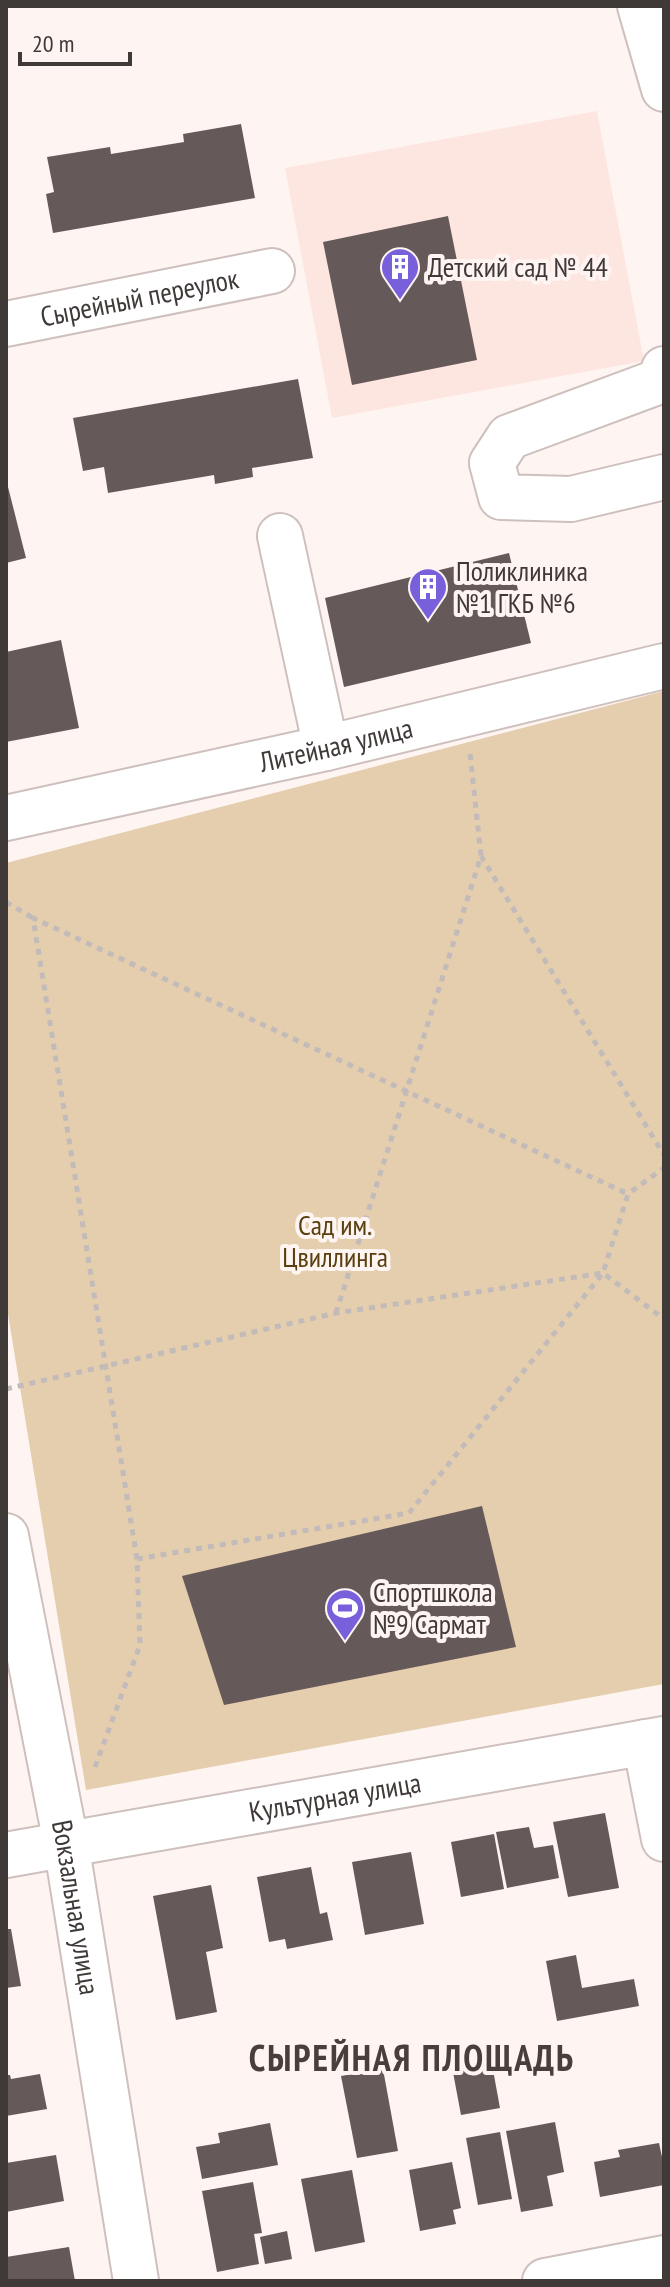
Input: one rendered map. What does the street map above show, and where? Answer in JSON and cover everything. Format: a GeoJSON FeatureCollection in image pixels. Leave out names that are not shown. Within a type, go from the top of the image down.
{"type":"FeatureCollection","features":[{"type":"Feature","properties":{"kind":"street"},"geometry":{"type":"LineString","coordinates":[[640,6],[664,89]]}},
{"type":"Feature","properties":{"kind":"street","name":"Сырейный переулок"},"geometry":{"type":"LineString","coordinates":[[6,324],[272,271]]}},
{"type":"Feature","properties":{"kind":"street"},"geometry":{"type":"LineString","coordinates":[[664,369],[663,380],[509,437],[492,463],[501,497],[571,499],[664,477]]}},
{"type":"Feature","properties":{"kind":"street"},"geometry":{"type":"LineString","coordinates":[[280,536],[326,748]]}},
{"type":"Feature","properties":{"kind":"street","name":"Литейная улица"},"geometry":{"type":"LineString","coordinates":[[6,818],[326,748],[664,666]]}},
{"type":"Feature","properties":{"kind":"street","name":"Вокзальная улица"},"geometry":{"type":"LineString","coordinates":[[6,1536],[66,1843],[136,2281]]}},
{"type":"Feature","properties":{"kind":"street"},"geometry":{"type":"LineString","coordinates":[[654,1741],[664,1839]]}},
{"type":"Feature","properties":{"kind":"street","name":"Культурная улица"},"geometry":{"type":"LineString","coordinates":[[6,1855],[654,1741]]}},
{"type":"Feature","properties":{"kind":"street"},"geometry":{"type":"LineString","coordinates":[[545,2281],[664,2258]]}},
{"type":"Feature","properties":{"kind":"path"},"geometry":{"type":"LineString","coordinates":[[336,1313],[481,856],[466,713]]}},
{"type":"Feature","properties":{"kind":"path"},"geometry":{"type":"LineString","coordinates":[[481,856],[664,1155]]}},
{"type":"Feature","properties":{"kind":"path"},"geometry":{"type":"LineString","coordinates":[[6,902],[33,918],[628,1194]]}},
{"type":"Feature","properties":{"kind":"path"},"geometry":{"type":"LineString","coordinates":[[33,918],[137,1559],[140,1645],[93,1773]]}},
{"type":"Feature","properties":{"kind":"path"},"geometry":{"type":"LineString","coordinates":[[137,1559],[409,1513],[603,1273],[628,1194],[664,1168]]}},
{"type":"Feature","properties":{"kind":"path"},"geometry":{"type":"LineString","coordinates":[[6,1389],[336,1313],[603,1273],[664,1319]]}},
{"type":"Feature","properties":{"kind":"shaded area"},"geometry":{"type":"Polygon","coordinates":[[[597,111],[644,361],[332,418],[285,168],[597,111]]]}},
{"type":"Feature","properties":{"kind":"green space","name":"Сад им. Цвиллинга"},"geometry":{"type":"Polygon","coordinates":[[[664,691],[664,1684],[86,1790],[6,1302],[6,863],[664,691]]]}},
{"type":"Feature","properties":{"kind":"building"},"geometry":{"type":"Polygon","coordinates":[[[241,124],[255,198],[53,233],[46,194],[54,192],[47,157],[110,147],[111,154],[184,142],[183,134],[241,124]]]}},
{"type":"Feature","properties":{"kind":"building","name":"Детский сад № 44"},"geometry":{"type":"Polygon","coordinates":[[[448,216],[477,360],[352,385],[323,242],[448,216]]]}},
{"type":"Feature","properties":{"kind":"building"},"geometry":{"type":"Polygon","coordinates":[[[298,379],[313,458],[252,468],[253,477],[215,484],[214,475],[108,493],[104,467],[83,471],[73,418],[298,379]]]}},
{"type":"Feature","properties":{"kind":"building"},"geometry":{"type":"Polygon","coordinates":[[[6,479],[26,558],[6,563],[6,479]]]}},
{"type":"Feature","properties":{"kind":"building","name":"Поликлиника №1 ГКБ №6"},"geometry":{"type":"Polygon","coordinates":[[[509,553],[531,643],[344,687],[325,598],[509,553]]]}},
{"type":"Feature","properties":{"kind":"building"},"geometry":{"type":"Polygon","coordinates":[[[61,640],[79,728],[6,742],[6,652],[61,640]]]}},
{"type":"Feature","properties":{"kind":"building"},"geometry":{"type":"Polygon","coordinates":[[[482,1506],[516,1647],[224,1705],[182,1576],[482,1506]]]}},
{"type":"Feature","properties":{"kind":"building"},"geometry":{"type":"Polygon","coordinates":[[[605,1813],[619,1888],[568,1897],[553,1822],[605,1813]]]}},
{"type":"Feature","properties":{"kind":"building"},"geometry":{"type":"Polygon","coordinates":[[[529,1827],[534,1848],[553,1845],[559,1878],[507,1888],[496,1832],[529,1827]]]}},
{"type":"Feature","properties":{"kind":"building"},"geometry":{"type":"Polygon","coordinates":[[[494,1834],[504,1889],[461,1897],[451,1842],[494,1834]]]}},
{"type":"Feature","properties":{"kind":"building"},"geometry":{"type":"Polygon","coordinates":[[[411,1852],[424,1924],[365,1935],[352,1862],[411,1852]]]}},
{"type":"Feature","properties":{"kind":"building"},"geometry":{"type":"Polygon","coordinates":[[[311,1867],[320,1914],[327,1912],[333,1940],[287,1949],[285,1939],[269,1942],[257,1877],[311,1867]]]}},
{"type":"Feature","properties":{"kind":"building"},"geometry":{"type":"Polygon","coordinates":[[[211,1885],[223,1948],[206,1952],[217,2012],[176,2020],[153,1896],[211,1885]]]}},
{"type":"Feature","properties":{"kind":"building"},"geometry":{"type":"Polygon","coordinates":[[[6,1929],[11,1929],[21,1986],[6,1988],[6,1929]]]}},
{"type":"Feature","properties":{"kind":"building"},"geometry":{"type":"Polygon","coordinates":[[[576,1955],[582,1988],[634,1979],[639,2006],[557,2021],[546,1961],[576,1955]]]}},
{"type":"Feature","properties":{"kind":"building"},"geometry":{"type":"Polygon","coordinates":[[[491,2059],[500,2108],[461,2115],[452,2067],[491,2059]]]}},
{"type":"Feature","properties":{"kind":"building"},"geometry":{"type":"Polygon","coordinates":[[[383,2069],[398,2151],[357,2158],[341,2076],[383,2069]]]}},
{"type":"Feature","properties":{"kind":"building"},"geometry":{"type":"Polygon","coordinates":[[[40,2074],[47,2109],[6,2116],[6,2075],[10,2075],[11,2079],[40,2074]]]}},
{"type":"Feature","properties":{"kind":"building"},"geometry":{"type":"Polygon","coordinates":[[[555,2122],[564,2172],[547,2176],[553,2206],[521,2212],[506,2131],[555,2122]]]}},
{"type":"Feature","properties":{"kind":"building"},"geometry":{"type":"Polygon","coordinates":[[[270,2123],[278,2165],[202,2179],[196,2147],[220,2143],[218,2133],[270,2123]]]}},
{"type":"Feature","properties":{"kind":"building"},"geometry":{"type":"Polygon","coordinates":[[[500,2132],[512,2199],[478,2205],[466,2138],[500,2132]]]}},
{"type":"Feature","properties":{"kind":"building"},"geometry":{"type":"Polygon","coordinates":[[[659,2143],[664,2185],[600,2197],[594,2162],[620,2157],[618,2150],[659,2143]]]}},
{"type":"Feature","properties":{"kind":"building"},"geometry":{"type":"Polygon","coordinates":[[[56,2155],[64,2201],[6,2212],[6,2163],[56,2155]]]}},
{"type":"Feature","properties":{"kind":"building"},"geometry":{"type":"Polygon","coordinates":[[[452,2162],[461,2208],[453,2210],[456,2224],[420,2231],[409,2170],[452,2162]]]}},
{"type":"Feature","properties":{"kind":"building"},"geometry":{"type":"Polygon","coordinates":[[[352,2170],[365,2242],[315,2252],[301,2179],[352,2170]]]}},
{"type":"Feature","properties":{"kind":"building"},"geometry":{"type":"Polygon","coordinates":[[[253,2182],[262,2233],[254,2234],[259,2264],[217,2272],[202,2191],[253,2182]]]}},
{"type":"Feature","properties":{"kind":"building"},"geometry":{"type":"Polygon","coordinates":[[[287,2231],[292,2259],[265,2264],[260,2237],[287,2231]]]}},
{"type":"Feature","properties":{"kind":"building"},"geometry":{"type":"Polygon","coordinates":[[[69,2247],[75,2281],[8,2281],[6,2257],[69,2247]]]}},
{"type":"Feature","properties":{"kind":"place","name":"Детский сад № 44"},"geometry":{"type":"Point","coordinates":[400,301]}},
{"type":"Feature","properties":{"kind":"place","name":"Поликлиника №1 ГКБ №6"},"geometry":{"type":"Point","coordinates":[428,621]}},
{"type":"Feature","properties":{"kind":"place","name":"Спортшкола №9 Сармат"},"geometry":{"type":"Point","coordinates":[345,1642]}},
{"type":"Feature","properties":{"kind":"district","name":"СЫРЕЙНАЯ ПЛОЩАДЬ"},"geometry":{"type":"Point","coordinates":[412,2058]}}]}
